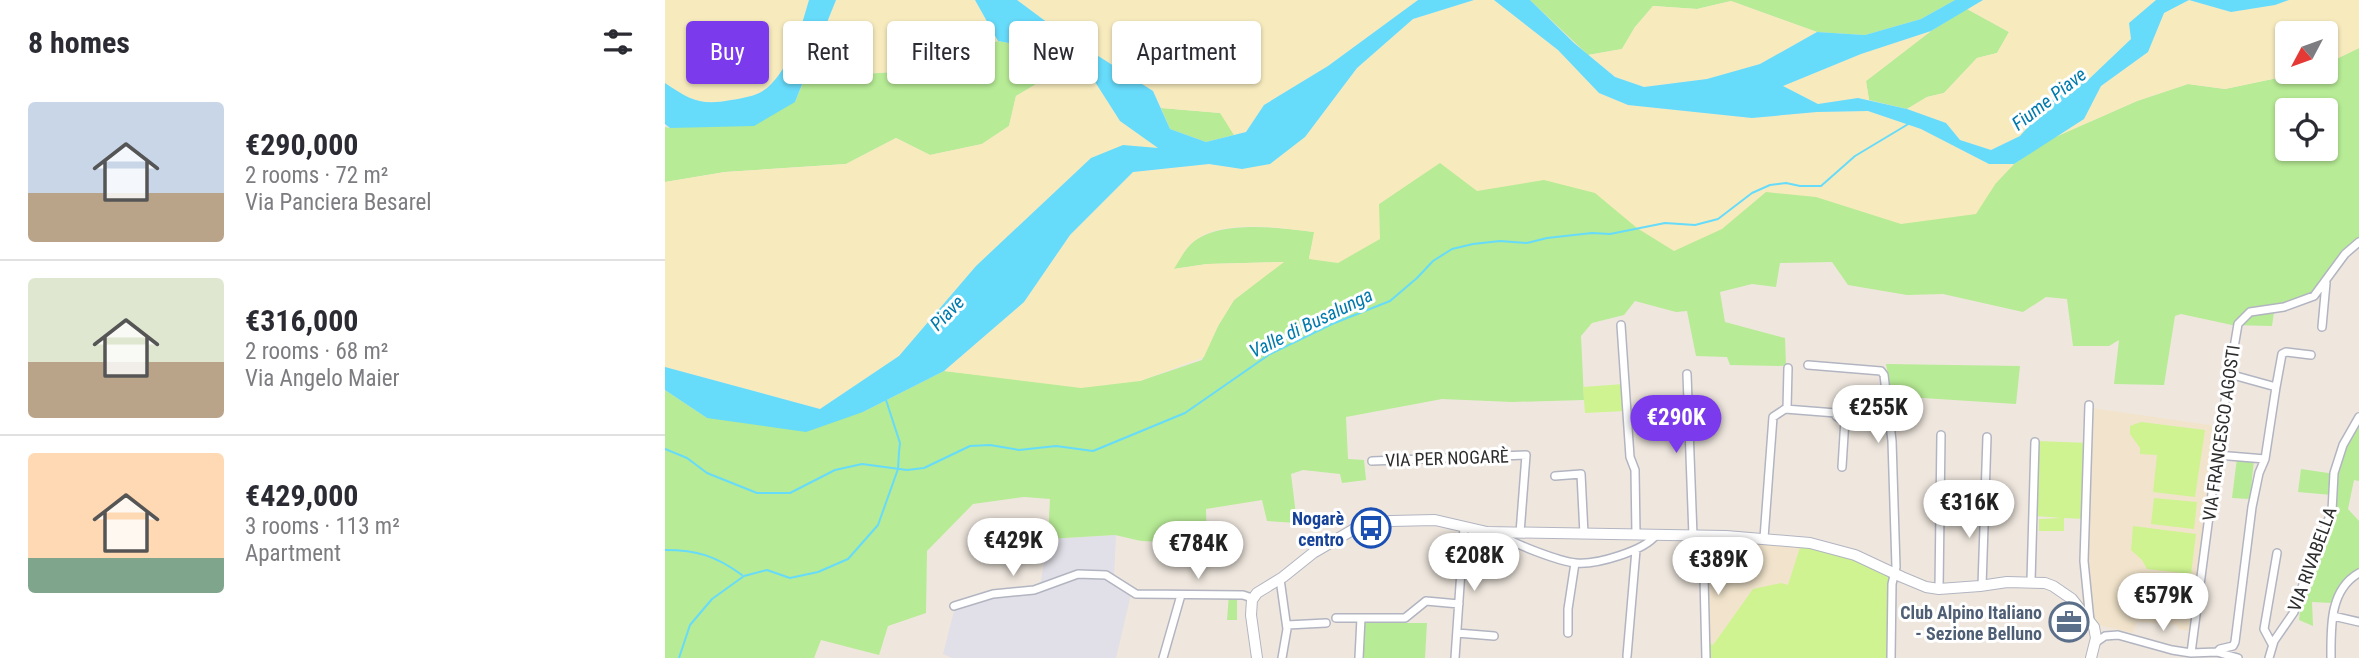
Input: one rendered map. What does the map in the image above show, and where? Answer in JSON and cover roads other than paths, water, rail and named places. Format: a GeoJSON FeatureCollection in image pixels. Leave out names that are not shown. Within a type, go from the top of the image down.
{"type":"FeatureCollection","features":[{"type":"Feature","properties":{"kind":"street","name":"VIA FRANCESCO AGOSTI"},"geometry":{"type":"LineString","coordinates":[[2190,653],[2235,332],[2243,317],[2255,311],[2284,307],[2314,296],[2345,254],[2359,243]]}},
{"type":"Feature","properties":{"kind":"street"},"geometry":{"type":"LineString","coordinates":[[2322,327],[2326,282]]}},
{"type":"Feature","properties":{"kind":"street"},"geometry":{"type":"LineString","coordinates":[[1621,325],[1630,457],[1635,470],[1636,534]]}},
{"type":"Feature","properties":{"kind":"street"},"geometry":{"type":"LineString","coordinates":[[2217,652],[2231,647],[2235,642],[2252,507],[2259,473],[2265,459],[2282,354],[2286,352],[2311,355]]}},
{"type":"Feature","properties":{"kind":"street"},"geometry":{"type":"LineString","coordinates":[[1808,365],[1881,371],[1884,375],[1892,441],[1895,573],[1892,584],[1891,658]]}},
{"type":"Feature","properties":{"kind":"street"},"geometry":{"type":"LineString","coordinates":[[1787,409],[1788,368]]}},
{"type":"Feature","properties":{"kind":"street"},"geometry":{"type":"LineString","coordinates":[[1687,374],[1706,658]]}},
{"type":"Feature","properties":{"kind":"street"},"geometry":{"type":"LineString","coordinates":[[2229,374],[2276,387]]}},
{"type":"Feature","properties":{"kind":"street"},"geometry":{"type":"LineString","coordinates":[[2089,405],[2084,561],[2094,632],[2091,658]]}},
{"type":"Feature","properties":{"kind":"street"},"geometry":{"type":"LineString","coordinates":[[1764,538],[1773,417],[1787,409],[1836,413],[1838,419],[1845,419],[1842,467]]}},
{"type":"Feature","properties":{"kind":"street","name":"VIA RIVABELLA"},"geometry":{"type":"LineString","coordinates":[[2269,658],[2272,644],[2294,612],[2326,527],[2333,507],[2334,473],[2343,445],[2359,417]]}},
{"type":"Feature","properties":{"kind":"street"},"geometry":{"type":"LineString","coordinates":[[1939,589],[1941,435]]}},
{"type":"Feature","properties":{"kind":"street"},"geometry":{"type":"LineString","coordinates":[[1982,586],[1987,438]]}},
{"type":"Feature","properties":{"kind":"street"},"geometry":{"type":"LineString","coordinates":[[2031,582],[2035,442]]}},
{"type":"Feature","properties":{"kind":"street","name":"VIA PER NOGARÈ"},"geometry":{"type":"LineString","coordinates":[[1372,461],[1527,454],[1520,533]]}},
{"type":"Feature","properties":{"kind":"street"},"geometry":{"type":"LineString","coordinates":[[2217,455],[2265,459]]}},
{"type":"Feature","properties":{"kind":"street"},"geometry":{"type":"LineString","coordinates":[[1555,476],[1581,474],[1584,534]]}},
{"type":"Feature","properties":{"kind":"street"},"geometry":{"type":"LineString","coordinates":[[954,606],[993,594],[1034,590],[1078,574],[1106,575],[1129,591],[1139,594],[1254,596],[1313,553],[1359,527],[1391,521],[1435,520],[1501,533],[1726,536],[1810,543],[1843,550],[1926,587],[1939,589],[2007,582],[2045,583],[2064,593],[2094,632],[2125,636],[2190,653],[2217,652],[2238,658]]}},
{"type":"Feature","properties":{"kind":"street"},"geometry":{"type":"LineString","coordinates":[[1455,658],[1464,527]]}},
{"type":"Feature","properties":{"kind":"street"},"geometry":{"type":"LineString","coordinates":[[1501,533],[1503,537],[1523,546],[1575,563],[1592,562],[1636,550],[1656,535]]}},
{"type":"Feature","properties":{"kind":"street"},"geometry":{"type":"LineString","coordinates":[[1627,656],[1636,550]]}},
{"type":"Feature","properties":{"kind":"street"},"geometry":{"type":"LineString","coordinates":[[2272,644],[2264,629],[2277,553]]}},
{"type":"Feature","properties":{"kind":"street"},"geometry":{"type":"LineString","coordinates":[[1568,634],[1568,609],[1575,563]]}},
{"type":"Feature","properties":{"kind":"street"},"geometry":{"type":"LineString","coordinates":[[2331,658],[2333,616],[2341,589],[2359,573]]}},
{"type":"Feature","properties":{"kind":"street"},"geometry":{"type":"LineString","coordinates":[[1280,579],[1287,625],[1282,658]]}},
{"type":"Feature","properties":{"kind":"street"},"geometry":{"type":"LineString","coordinates":[[1163,658],[1181,595]]}},
{"type":"Feature","properties":{"kind":"street"},"geometry":{"type":"LineString","coordinates":[[1254,596],[1251,615],[1257,658]]}},
{"type":"Feature","properties":{"kind":"street"},"geometry":{"type":"LineString","coordinates":[[1336,618],[1405,618],[1426,601],[1459,604]]}},
{"type":"Feature","properties":{"kind":"street"},"geometry":{"type":"LineString","coordinates":[[2333,616],[2359,622]]}},
{"type":"Feature","properties":{"kind":"street"},"geometry":{"type":"LineString","coordinates":[[1359,658],[1361,618]]}},
{"type":"Feature","properties":{"kind":"street"},"geometry":{"type":"LineString","coordinates":[[1287,625],[1326,623]]}},
{"type":"Feature","properties":{"kind":"street"},"geometry":{"type":"LineString","coordinates":[[2094,632],[2110,635]]}},
{"type":"Feature","properties":{"kind":"street"},"geometry":{"type":"LineString","coordinates":[[1457,634],[1493,636]]}},
{"type":"Feature","properties":{"kind":"water"},"geometry":{"type":"Polygon","coordinates":[[[809,0],[836,0],[828,21],[802,21],[809,0]]]}},
{"type":"Feature","properties":{"kind":"water"},"geometry":{"type":"Polygon","coordinates":[[[975,0],[1017,0],[1045,21],[1009,21],[1009,43],[998,41],[995,36],[995,21],[987,21],[975,0]]]}},
{"type":"Feature","properties":{"kind":"water","name":"Piave"},"geometry":{"type":"Polygon","coordinates":[[[1418,0],[1474,0],[1413,19],[1357,68],[1305,137],[1270,164],[1242,169],[1209,164],[1133,172],[1070,235],[1024,302],[944,371],[863,412],[806,432],[707,418],[665,390],[665,367],[820,409],[899,356],[976,266],[1091,158],[1123,145],[1158,148],[1120,121],[1096,84],[1098,56],[1112,65],[1112,84],[1142,84],[1153,91],[1170,129],[1206,142],[1246,132],[1264,105],[1328,66],[1418,0]]]}},
{"type":"Feature","properties":{"kind":"water"},"geometry":{"type":"Polygon","coordinates":[[[1494,0],[1530,0],[1574,43],[1615,77],[1644,87],[1707,79],[1760,64],[1817,32],[1865,35],[1921,19],[1955,0],[1983,0],[1931,31],[1861,54],[1783,86],[1818,104],[1858,98],[1907,109],[1946,123],[1960,140],[1991,150],[2020,136],[2061,90],[2088,80],[2131,39],[2129,23],[2156,0],[2189,0],[2164,13],[2148,52],[2101,86],[2084,119],[2014,164],[1989,164],[1921,129],[1868,111],[1752,118],[1628,105],[1599,93],[1558,50],[1494,0]]]}},
{"type":"Feature","properties":{"kind":"water"},"geometry":{"type":"Polygon","coordinates":[[[2189,0],[2289,0],[2231,12],[2189,0]]]}},
{"type":"Feature","properties":{"kind":"water"},"geometry":{"type":"Polygon","coordinates":[[[782,70],[783,84],[802,84],[795,102],[754,126],[670,128],[665,124],[665,83],[696,100],[721,102],[759,93],[767,88],[782,70]]]}},
{"type":"Feature","properties":{"kind":"waterway","name":"Valle di Busalunga"},"geometry":{"type":"LineString","coordinates":[[665,449],[687,458],[707,473],[757,493],[790,493],[835,470],[862,464],[907,470],[924,468],[970,446],[990,445],[1019,450],[1056,446],[1093,451],[1185,413],[1270,354],[1332,324],[1390,301],[1433,261],[1452,249],[1500,241],[1527,243],[1592,233],[1610,234],[1665,223],[1695,225],[1718,219],[1752,193],[1770,185],[1786,183],[1821,186],[1855,156],[1910,123]]}},
{"type":"Feature","properties":{"kind":"waterway"},"geometry":{"type":"LineString","coordinates":[[679,658],[690,625],[712,599],[744,576],[767,570],[790,578],[818,572],[848,559],[878,525],[898,469],[900,443],[886,400]]}},
{"type":"Feature","properties":{"kind":"waterway"},"geometry":{"type":"LineString","coordinates":[[665,550],[706,555],[742,575]]}},
{"type":"Feature","properties":{"kind":"place","name":"Nogarè centro"},"geometry":{"type":"Point","coordinates":[1371,528]}},
{"type":"Feature","properties":{"kind":"place","name":"Club Alpino Italiano - Sezione Belluno"},"geometry":{"type":"Point","coordinates":[2069,622]}},
{"type":"Feature","properties":{"kind":"water label","name":"Fiume Piave"},"geometry":{"type":"Point","coordinates":[2049,99]}}]}
